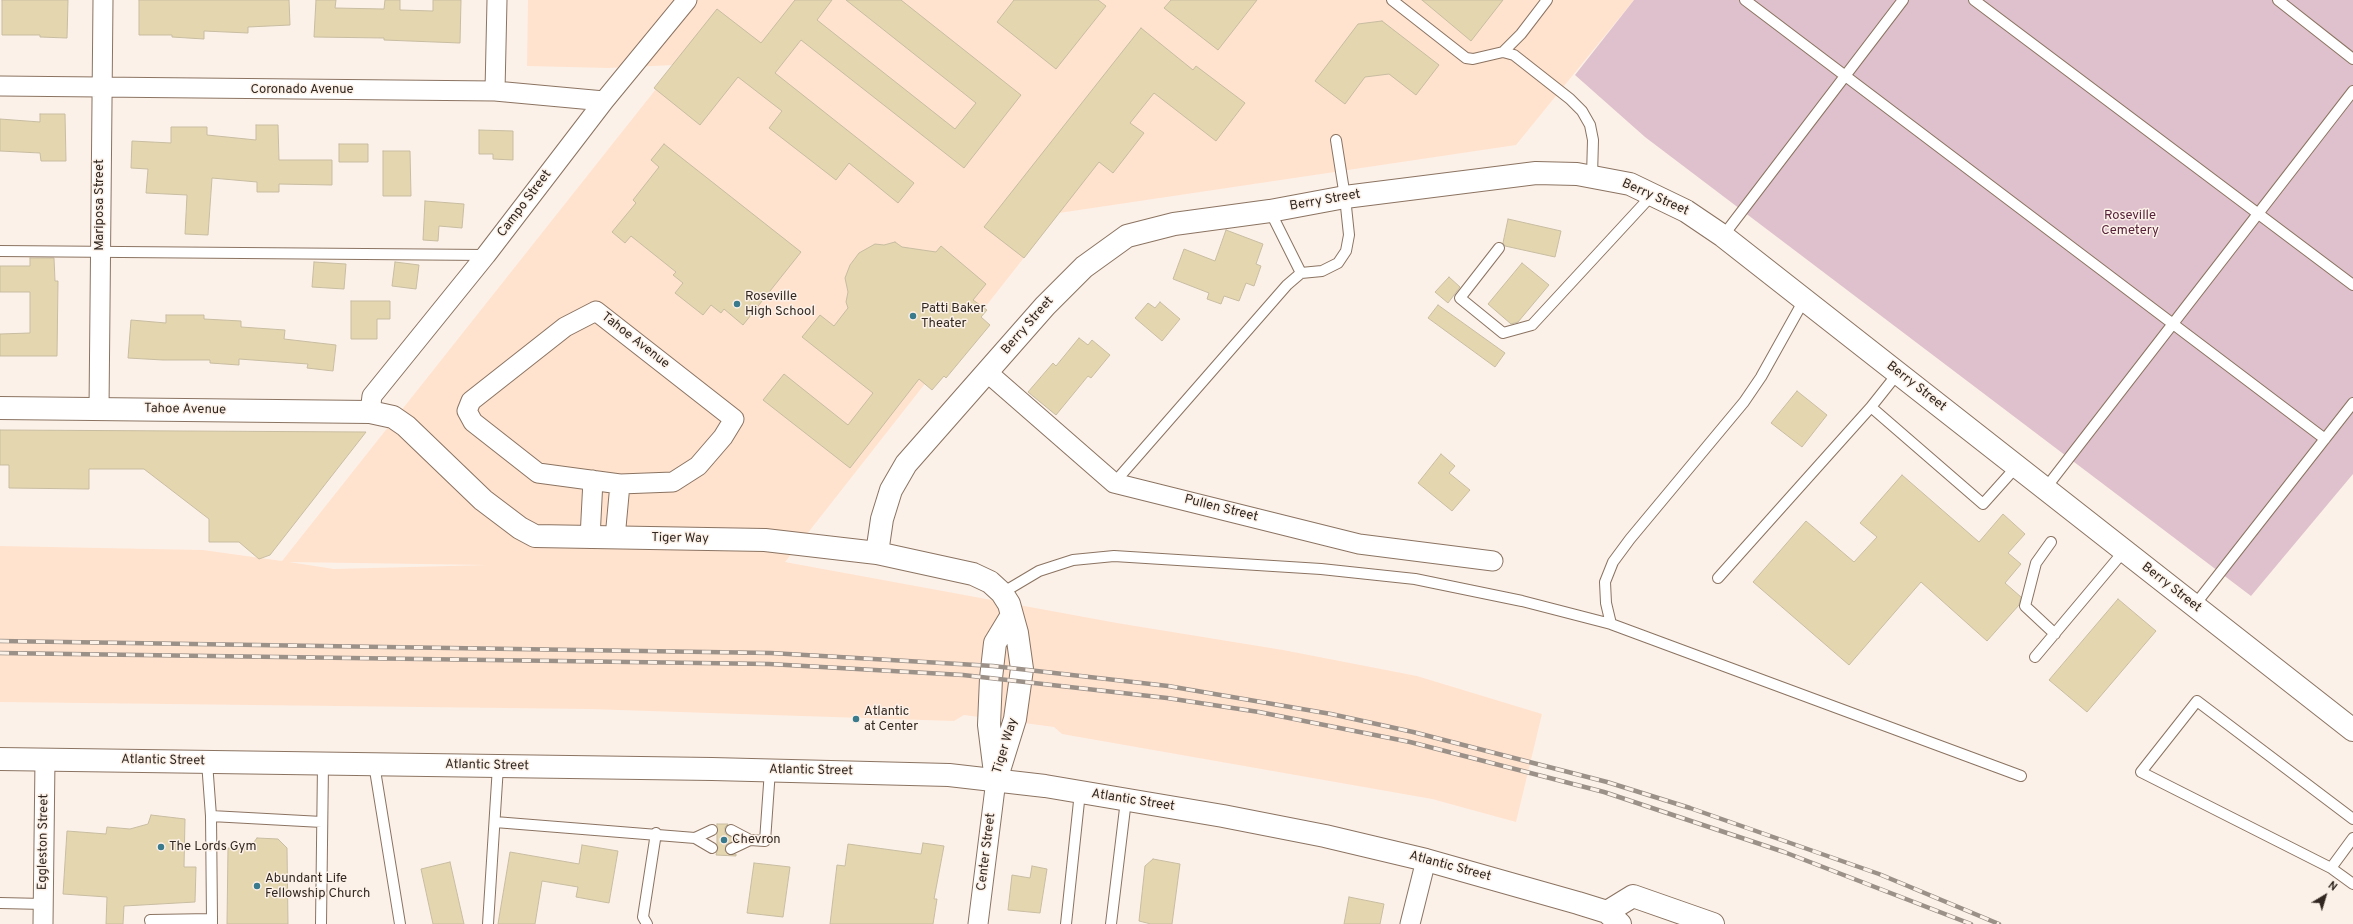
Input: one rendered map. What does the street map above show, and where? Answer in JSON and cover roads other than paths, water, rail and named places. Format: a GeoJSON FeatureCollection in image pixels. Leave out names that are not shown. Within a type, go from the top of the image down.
{"type":"FeatureCollection","features":[{"type":"Feature","properties":{"kind":"street","name":"Mariposa Street"},"geometry":{"type":"LineString","coordinates":[[99,409],[103,0]]}},
{"type":"Feature","properties":{"kind":"street"},"geometry":{"type":"LineString","coordinates":[[495,91],[497,0]]}},
{"type":"Feature","properties":{"kind":"street","name":"Campo Street"},"geometry":{"type":"LineString","coordinates":[[370,412],[372,396],[486,255],[604,101],[687,0]]}},
{"type":"Feature","properties":{"kind":"street","name":"Coronado Avenue"},"geometry":{"type":"LineString","coordinates":[[0,86],[495,91],[604,101]]}},
{"type":"Feature","properties":{"kind":"street","name":"Berry Street"},"geometry":{"type":"LineString","coordinates":[[877,553],[882,519],[891,490],[906,464],[988,373],[1045,306],[1084,267],[1127,236],[1174,224],[1270,211],[1345,197],[1536,173],[1592,176],[1630,184],[1653,194],[1686,210],[1723,236],[2353,730]]}},
{"type":"Feature","properties":{"kind":"street","name":"Tahoe Avenue"},"geometry":{"type":"LineString","coordinates":[[596,311],[734,419],[723,437],[698,466],[673,482],[620,484],[538,473],[473,422],[467,411],[471,401],[565,327],[596,311]]}},
{"type":"Feature","properties":{"kind":"street","name":"Pullen Street"},"geometry":{"type":"LineString","coordinates":[[988,373],[1114,483],[1359,544],[1493,561]]}},
{"type":"Feature","properties":{"kind":"street","name":"Tahoe Avenue"},"geometry":{"type":"LineString","coordinates":[[0,408],[370,412]]}},
{"type":"Feature","properties":{"kind":"street","name":"Tiger Way"},"geometry":{"type":"LineString","coordinates":[[370,412],[393,417],[406,426],[483,500],[520,528],[535,536],[764,540],[877,553],[973,574],[990,582],[1002,593],[1009,604],[1022,668],[1020,692],[1015,719],[996,780]]}},
{"type":"Feature","properties":{"kind":"street"},"geometry":{"type":"LineString","coordinates":[[590,538],[593,480]]}},
{"type":"Feature","properties":{"kind":"street"},"geometry":{"type":"LineString","coordinates":[[614,538],[620,484]]}},
{"type":"Feature","properties":{"kind":"street","name":"Tiger Way"},"geometry":{"type":"LineString","coordinates":[[996,780],[989,725],[991,678],[995,643],[1012,615]]}},
{"type":"Feature","properties":{"kind":"street","name":"Atlantic Street"},"geometry":{"type":"LineString","coordinates":[[0,759],[770,770],[949,775],[1080,792],[1325,836],[1426,860],[1610,920],[1634,896],[1713,924]]}},
{"type":"Feature","properties":{"kind":"street","name":"Eggleston Street"},"geometry":{"type":"LineString","coordinates":[[43,924],[45,760]]}},
{"type":"Feature","properties":{"kind":"street","name":"Center Street"},"geometry":{"type":"LineString","coordinates":[[978,924],[996,780]]}},
{"type":"Feature","properties":{"kind":"street"},"geometry":{"type":"LineString","coordinates":[[1410,924],[1426,860]]}},
{"type":"Feature","properties":{"kind":"lane"},"geometry":{"type":"LineString","coordinates":[[1392,0],[1466,58],[1473,59],[1503,52],[1514,55],[1570,99],[1582,111],[1590,125],[1593,140],[1592,176]]}},
{"type":"Feature","properties":{"kind":"lane"},"geometry":{"type":"LineString","coordinates":[[1503,52],[1521,34],[1547,0]]}},
{"type":"Feature","properties":{"kind":"lane"},"geometry":{"type":"LineString","coordinates":[[1745,0],[2325,439]]}},
{"type":"Feature","properties":{"kind":"lane"},"geometry":{"type":"LineString","coordinates":[[1723,236],[1903,0]]}},
{"type":"Feature","properties":{"kind":"lane"},"geometry":{"type":"LineString","coordinates":[[1974,0],[2353,284]]}},
{"type":"Feature","properties":{"kind":"lane"},"geometry":{"type":"LineString","coordinates":[[2278,0],[2353,59]]}},
{"type":"Feature","properties":{"kind":"lane"},"geometry":{"type":"LineString","coordinates":[[2045,489],[2353,90]]}},
{"type":"Feature","properties":{"kind":"lane"},"geometry":{"type":"LineString","coordinates":[[1114,483],[1286,285],[1301,273],[1322,270],[1338,263],[1346,251],[1349,235],[1336,140]]}},
{"type":"Feature","properties":{"kind":"lane"},"geometry":{"type":"LineString","coordinates":[[1499,248],[1460,298],[1503,333],[1532,325],[1653,194]]}},
{"type":"Feature","properties":{"kind":"lane"},"geometry":{"type":"LineString","coordinates":[[1270,211],[1301,273]]}},
{"type":"Feature","properties":{"kind":"lane"},"geometry":{"type":"LineString","coordinates":[[0,251],[486,255]]}},
{"type":"Feature","properties":{"kind":"lane"},"geometry":{"type":"LineString","coordinates":[[1611,624],[1604,582],[1613,562],[1630,539],[1744,402],[1761,377],[1804,300]]}},
{"type":"Feature","properties":{"kind":"lane"},"geometry":{"type":"LineString","coordinates":[[1718,578],[1871,407],[1898,373]]}},
{"type":"Feature","properties":{"kind":"lane"},"geometry":{"type":"LineString","coordinates":[[2194,606],[2353,403]]}},
{"type":"Feature","properties":{"kind":"lane"},"geometry":{"type":"LineString","coordinates":[[1871,407],[1983,504],[2017,466]]}},
{"type":"Feature","properties":{"kind":"lane"},"geometry":{"type":"LineString","coordinates":[[2051,542],[2036,563],[2025,606],[2055,634]]}},
{"type":"Feature","properties":{"kind":"lane"},"geometry":{"type":"LineString","coordinates":[[2035,656],[2124,551]]}},
{"type":"Feature","properties":{"kind":"lane"},"geometry":{"type":"LineString","coordinates":[[1002,593],[1039,571],[1073,560],[1114,556],[1321,569],[1415,579],[1522,601],[1611,624],[2020,776]]}},
{"type":"Feature","properties":{"kind":"lane"},"geometry":{"type":"LineString","coordinates":[[2353,819],[2197,701],[2141,772],[2331,868],[2353,884]]}},
{"type":"Feature","properties":{"kind":"lane"},"geometry":{"type":"LineString","coordinates":[[151,924],[150,920],[212,922],[211,816],[207,762]]}},
{"type":"Feature","properties":{"kind":"lane"},"geometry":{"type":"LineString","coordinates":[[321,924],[323,764]]}},
{"type":"Feature","properties":{"kind":"lane"},"geometry":{"type":"LineString","coordinates":[[374,764],[400,924]]}},
{"type":"Feature","properties":{"kind":"lane"},"geometry":{"type":"LineString","coordinates":[[488,924],[498,766]]}},
{"type":"Feature","properties":{"kind":"lane"},"geometry":{"type":"LineString","coordinates":[[731,830],[750,840],[765,841],[770,770]]}},
{"type":"Feature","properties":{"kind":"lane"},"geometry":{"type":"LineString","coordinates":[[1066,924],[1080,792]]}},
{"type":"Feature","properties":{"kind":"lane"},"geometry":{"type":"LineString","coordinates":[[1111,924],[1126,800]]}},
{"type":"Feature","properties":{"kind":"lane"},"geometry":{"type":"LineString","coordinates":[[211,816],[322,822]]}},
{"type":"Feature","properties":{"kind":"lane"},"geometry":{"type":"LineString","coordinates":[[494,822],[656,833],[695,838],[712,848]]}},
{"type":"Feature","properties":{"kind":"lane"},"geometry":{"type":"LineString","coordinates":[[695,838],[712,830]]}},
{"type":"Feature","properties":{"kind":"lane"},"geometry":{"type":"LineString","coordinates":[[647,924],[643,917],[656,833]]}},
{"type":"Feature","properties":{"kind":"lane"},"geometry":{"type":"LineString","coordinates":[[2331,868],[2353,838]]}},
{"type":"Feature","properties":{"kind":"lane"},"geometry":{"type":"LineString","coordinates":[[731,849],[750,840]]}},
{"type":"Feature","properties":{"kind":"lane"},"geometry":{"type":"LineString","coordinates":[[0,903],[44,904]]}},
{"type":"Feature","properties":{"kind":"railway"},"geometry":{"type":"LineString","coordinates":[[0,641],[771,653],[993,666],[1168,686],[1331,714],[1413,732],[1607,782],[1690,808],[1879,874],[1999,924]]}},
{"type":"Feature","properties":{"kind":"railway"},"geometry":{"type":"LineString","coordinates":[[0,653],[769,664],[963,675],[1167,698],[1259,712],[1410,742],[1604,792],[1784,852],[1971,924]]}},
{"type":"Feature","properties":{"kind":"place","name":"Roseville High School"},"geometry":{"type":"Point","coordinates":[737,304]}},
{"type":"Feature","properties":{"kind":"place","name":"Patti Baker Theater"},"geometry":{"type":"Point","coordinates":[913,316]}},
{"type":"Feature","properties":{"kind":"place","name":"Atlantic at Center"},"geometry":{"type":"Point","coordinates":[856,719]}},
{"type":"Feature","properties":{"kind":"place","name":"Chevron"},"geometry":{"type":"Point","coordinates":[724,840]}},
{"type":"Feature","properties":{"kind":"place","name":"The Lords Gym"},"geometry":{"type":"Point","coordinates":[161,847]}},
{"type":"Feature","properties":{"kind":"place","name":"Abundant Life Fellowship Church"},"geometry":{"type":"Point","coordinates":[257,886]}},
{"type":"Feature","properties":{"kind":"park label","name":"Roseville Cemetery"},"geometry":{"type":"Point","coordinates":[2130,224]}}]}
